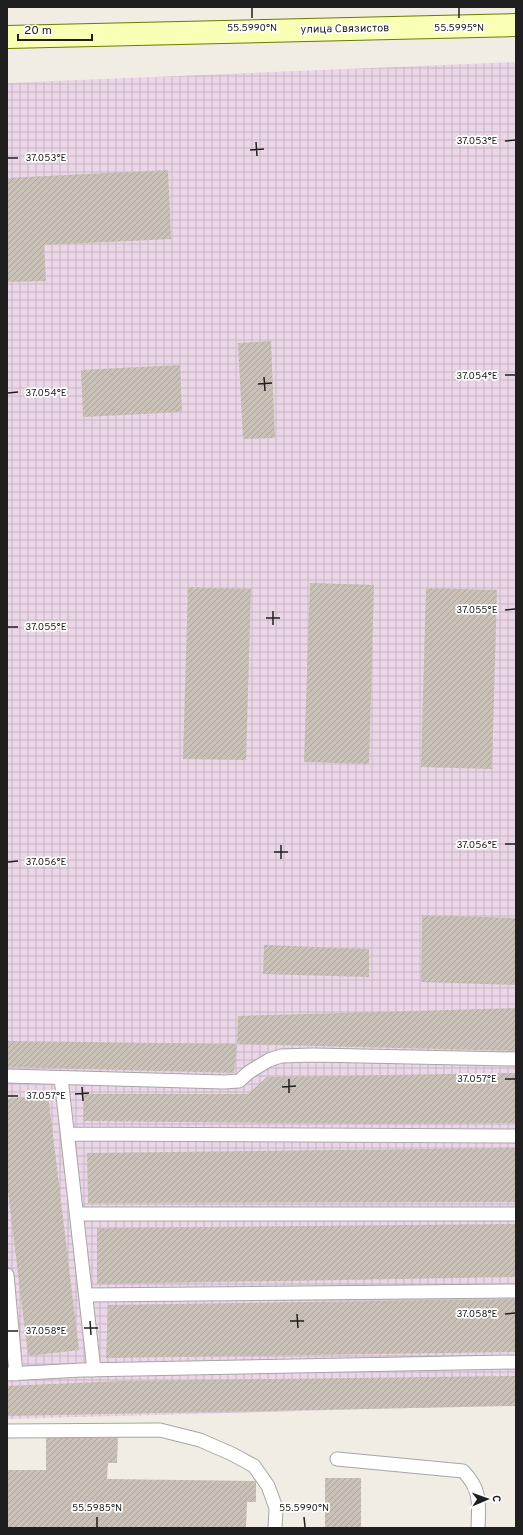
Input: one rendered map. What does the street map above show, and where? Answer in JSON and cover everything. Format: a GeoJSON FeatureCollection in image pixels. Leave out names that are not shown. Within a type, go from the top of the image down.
{"type":"FeatureCollection","features":[{"type":"Feature","properties":{"kind":"street","name":"улица Связистов"},"geometry":{"type":"LineString","coordinates":[[7,37],[516,25]]}},
{"type":"Feature","properties":{"kind":"lane"},"geometry":{"type":"LineString","coordinates":[[7,1076],[224,1082],[239,1081],[258,1065],[281,1056],[313,1055],[516,1059]]}},
{"type":"Feature","properties":{"kind":"lane"},"geometry":{"type":"LineString","coordinates":[[61,1078],[94,1370]]}},
{"type":"Feature","properties":{"kind":"lane"},"geometry":{"type":"LineString","coordinates":[[68,1134],[516,1136]]}},
{"type":"Feature","properties":{"kind":"lane"},"geometry":{"type":"LineString","coordinates":[[77,1214],[516,1214]]}},
{"type":"Feature","properties":{"kind":"lane"},"geometry":{"type":"LineString","coordinates":[[7,1276],[11,1374],[94,1370],[516,1362]]}},
{"type":"Feature","properties":{"kind":"lane"},"geometry":{"type":"LineString","coordinates":[[86,1295],[516,1291]]}},
{"type":"Feature","properties":{"kind":"lane"},"geometry":{"type":"LineString","coordinates":[[7,1431],[160,1430],[200,1440],[232,1454],[254,1466],[268,1486],[276,1508],[275,1528]]}},
{"type":"Feature","properties":{"kind":"lane"},"geometry":{"type":"LineString","coordinates":[[337,1459],[463,1471],[476,1487],[478,1499],[478,1528]]}},
{"type":"Feature","properties":{"kind":"shaded area"},"geometry":{"type":"Polygon","coordinates":[[[516,62],[516,1405],[7,1419],[7,83],[516,62]]]}},
{"type":"Feature","properties":{"kind":"building"},"geometry":{"type":"Polygon","coordinates":[[[168,170],[171,239],[44,245],[46,281],[7,282],[7,178],[168,170]]]}},
{"type":"Feature","properties":{"kind":"building"},"geometry":{"type":"Polygon","coordinates":[[[271,341],[275,438],[243,439],[238,343],[271,341]]]}},
{"type":"Feature","properties":{"kind":"building"},"geometry":{"type":"Polygon","coordinates":[[[180,365],[182,412],[83,417],[81,370],[180,365]]]}},
{"type":"Feature","properties":{"kind":"building"},"geometry":{"type":"Polygon","coordinates":[[[310,583],[374,585],[369,764],[304,762],[310,583]]]}},
{"type":"Feature","properties":{"kind":"building"},"geometry":{"type":"Polygon","coordinates":[[[188,587],[251,589],[246,760],[183,759],[188,587]]]}},
{"type":"Feature","properties":{"kind":"building"},"geometry":{"type":"Polygon","coordinates":[[[426,588],[497,590],[492,769],[421,767],[426,588]]]}},
{"type":"Feature","properties":{"kind":"building"},"geometry":{"type":"Polygon","coordinates":[[[422,915],[516,918],[516,985],[421,982],[422,915]]]}},
{"type":"Feature","properties":{"kind":"building"},"geometry":{"type":"Polygon","coordinates":[[[264,945],[369,949],[369,977],[263,974],[264,945]]]}},
{"type":"Feature","properties":{"kind":"building"},"geometry":{"type":"Polygon","coordinates":[[[516,1008],[516,1051],[237,1044],[238,1016],[516,1008]]]}},
{"type":"Feature","properties":{"kind":"building"},"geometry":{"type":"Polygon","coordinates":[[[7,1041],[237,1044],[234,1073],[7,1067],[7,1041]]]}},
{"type":"Feature","properties":{"kind":"building"},"geometry":{"type":"Polygon","coordinates":[[[516,1073],[516,1123],[365,1124],[83,1121],[84,1094],[248,1094],[267,1077],[516,1073]]]}},
{"type":"Feature","properties":{"kind":"building"},"geometry":{"type":"Polygon","coordinates":[[[48,1094],[79,1350],[28,1356],[7,1183],[7,1099],[48,1094]]]}},
{"type":"Feature","properties":{"kind":"building"},"geometry":{"type":"Polygon","coordinates":[[[516,1148],[516,1202],[88,1203],[87,1153],[516,1148]]]}},
{"type":"Feature","properties":{"kind":"building"},"geometry":{"type":"Polygon","coordinates":[[[516,1224],[516,1277],[97,1284],[97,1228],[516,1224]]]}},
{"type":"Feature","properties":{"kind":"building"},"geometry":{"type":"Polygon","coordinates":[[[516,1299],[516,1352],[106,1358],[108,1305],[516,1299]]]}},
{"type":"Feature","properties":{"kind":"building"},"geometry":{"type":"Polygon","coordinates":[[[516,1376],[516,1406],[7,1416],[7,1386],[121,1381],[516,1376]]]}},
{"type":"Feature","properties":{"kind":"building"},"geometry":{"type":"Polygon","coordinates":[[[46,1437],[118,1438],[117,1463],[108,1463],[107,1479],[256,1481],[256,1502],[247,1502],[246,1528],[7,1528],[7,1470],[46,1470],[46,1437]]]}},
{"type":"Feature","properties":{"kind":"building"},"geometry":{"type":"Polygon","coordinates":[[[325,1478],[361,1478],[361,1528],[325,1528],[325,1478]]]}}]}
